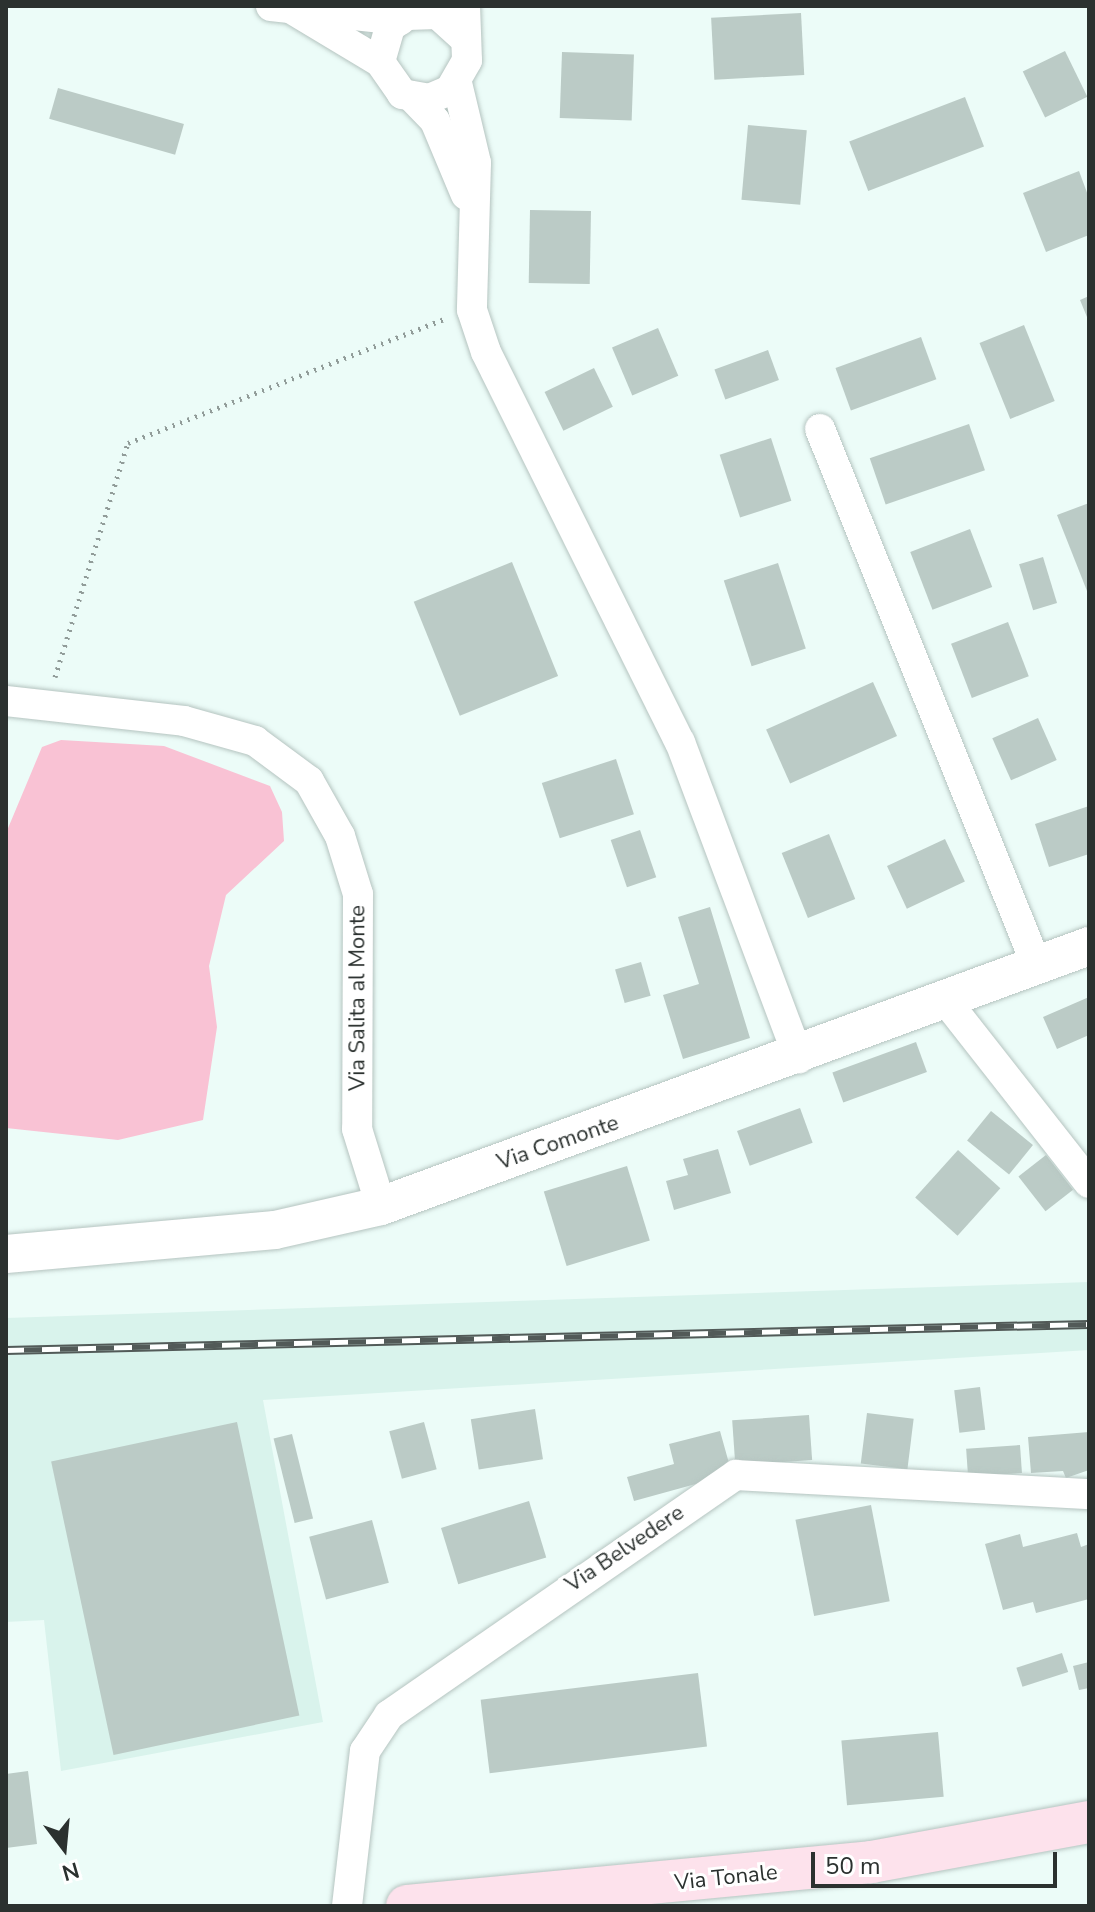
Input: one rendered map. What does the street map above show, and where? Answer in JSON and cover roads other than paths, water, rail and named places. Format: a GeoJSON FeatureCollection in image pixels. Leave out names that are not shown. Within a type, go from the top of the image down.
{"type":"FeatureCollection","features":[{"type":"Feature","properties":{"kind":"main road","name":"Via Tonale"},"geometry":{"type":"LineString","coordinates":[[407,1906],[623,1898],[871,1862],[1089,1822]]}},
{"type":"Feature","properties":{"kind":"street"},"geometry":{"type":"LineString","coordinates":[[465,6],[467,60],[457,83],[476,163],[471,225],[472,310],[502,394],[680,742],[799,1058]]}},
{"type":"Feature","properties":{"kind":"street"},"geometry":{"type":"LineString","coordinates":[[282,8],[418,13],[452,23],[464,38]]}},
{"type":"Feature","properties":{"kind":"street"},"geometry":{"type":"LineString","coordinates":[[282,8],[380,62]]}},
{"type":"Feature","properties":{"kind":"street"},"geometry":{"type":"LineString","coordinates":[[418,13],[380,45],[380,62],[387,81],[414,99],[435,121],[462,177],[471,225]]}},
{"type":"Feature","properties":{"kind":"street"},"geometry":{"type":"LineString","coordinates":[[414,99],[457,83]]}},
{"type":"Feature","properties":{"kind":"street"},"geometry":{"type":"LineString","coordinates":[[820,429],[1037,966]]}},
{"type":"Feature","properties":{"kind":"street","name":"Via Salita al Monte"},"geometry":{"type":"LineString","coordinates":[[6,701],[184,721],[255,741],[309,781],[340,836],[358,894],[357,1129],[381,1206]]}},
{"type":"Feature","properties":{"kind":"street","name":"Via Comonte"},"geometry":{"type":"LineString","coordinates":[[6,1254],[275,1230],[381,1206],[799,1058],[1089,946]]}},
{"type":"Feature","properties":{"kind":"street"},"geometry":{"type":"LineString","coordinates":[[947,1002],[1089,1183]]}},
{"type":"Feature","properties":{"kind":"street","name":"Via Belvedere"},"geometry":{"type":"LineString","coordinates":[[347,1906],[365,1751],[389,1715],[736,1475],[1089,1494]]}},
{"type":"Feature","properties":{"kind":"railway"},"geometry":{"type":"LineString","coordinates":[[6,1350],[1089,1324]]}}]}
